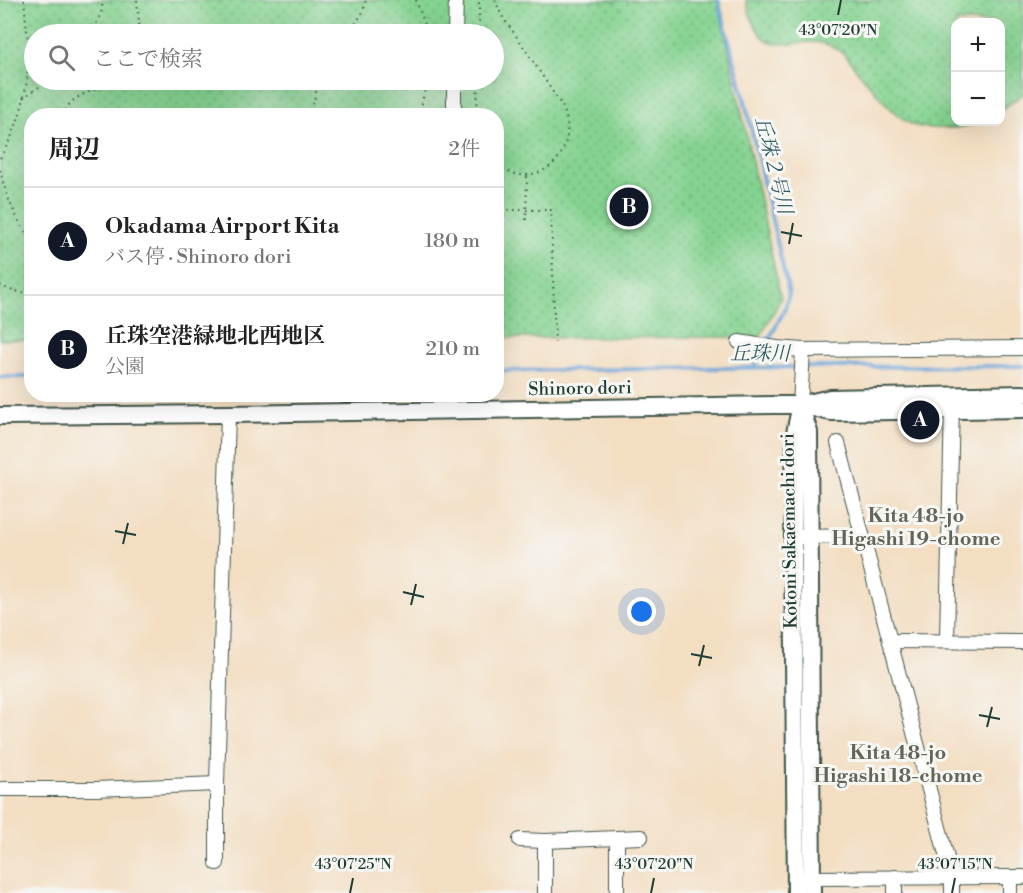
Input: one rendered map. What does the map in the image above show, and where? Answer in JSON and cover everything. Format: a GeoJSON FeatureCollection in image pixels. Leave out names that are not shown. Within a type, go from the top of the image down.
{"type":"FeatureCollection","features":[{"type":"Feature","properties":{"kind":"street"},"geometry":{"type":"LineString","coordinates":[[455,24],[456,0]]}},
{"type":"Feature","properties":{"kind":"street"},"geometry":{"type":"LineString","coordinates":[[454,90],[454,108]]}},
{"type":"Feature","properties":{"kind":"street"},"geometry":{"type":"LineString","coordinates":[[746,343],[803,353],[1023,348]]}},
{"type":"Feature","properties":{"kind":"street"},"geometry":{"type":"LineString","coordinates":[[801,405],[803,353]]}},
{"type":"Feature","properties":{"kind":"street","name":"Shinoro dori"},"geometry":{"type":"LineString","coordinates":[[951,403],[1023,394]]}},
{"type":"Feature","properties":{"kind":"street","name":"Shinoro dori"},"geometry":{"type":"LineString","coordinates":[[0,416],[801,405],[830,398],[951,403],[1023,409]]}},
{"type":"Feature","properties":{"kind":"street"},"geometry":{"type":"LineString","coordinates":[[947,641],[951,403]]}},
{"type":"Feature","properties":{"kind":"street","name":"Kotoni Sakaemachi dori"},"geometry":{"type":"LineString","coordinates":[[801,405],[795,434],[801,537],[804,885]]}},
{"type":"Feature","properties":{"kind":"street"},"geometry":{"type":"LineString","coordinates":[[217,863],[217,784],[228,414]]}},
{"type":"Feature","properties":{"kind":"street"},"geometry":{"type":"LineString","coordinates":[[838,443],[952,877],[952,893]]}},
{"type":"Feature","properties":{"kind":"street"},"geometry":{"type":"LineString","coordinates":[[801,537],[862,536]]}},
{"type":"Feature","properties":{"kind":"street"},"geometry":{"type":"LineString","coordinates":[[890,641],[1023,642]]}},
{"type":"Feature","properties":{"kind":"street"},"geometry":{"type":"LineString","coordinates":[[0,789],[96,789],[217,784]]}},
{"type":"Feature","properties":{"kind":"street"},"geometry":{"type":"LineString","coordinates":[[520,840],[640,837]]}},
{"type":"Feature","properties":{"kind":"street"},"geometry":{"type":"LineString","coordinates":[[617,838],[617,893]]}},
{"type":"Feature","properties":{"kind":"street"},"geometry":{"type":"LineString","coordinates":[[545,841],[545,893]]}},
{"type":"Feature","properties":{"kind":"street"},"geometry":{"type":"LineString","coordinates":[[804,885],[895,877],[1016,877],[1010,893]]}},
{"type":"Feature","properties":{"kind":"street"},"geometry":{"type":"LineString","coordinates":[[895,877],[895,893]]}},
{"type":"Feature","properties":{"kind":"path"},"geometry":{"type":"LineString","coordinates":[[24,0],[25,24]]}},
{"type":"Feature","properties":{"kind":"path"},"geometry":{"type":"LineString","coordinates":[[96,24],[101,14],[103,0]]}},
{"type":"Feature","properties":{"kind":"path"},"geometry":{"type":"LineString","coordinates":[[137,0],[139,24]]}},
{"type":"Feature","properties":{"kind":"path"},"geometry":{"type":"LineString","coordinates":[[356,24],[363,12],[366,0]]}},
{"type":"Feature","properties":{"kind":"path"},"geometry":{"type":"LineString","coordinates":[[416,0],[425,24]]}},
{"type":"Feature","properties":{"kind":"path"},"geometry":{"type":"LineString","coordinates":[[479,0],[479,24]]}},
{"type":"Feature","properties":{"kind":"path"},"geometry":{"type":"LineString","coordinates":[[495,0],[502,16],[562,106],[567,116],[568,128],[562,152],[547,168],[527,175],[504,170]]}},
{"type":"Feature","properties":{"kind":"path"},"geometry":{"type":"LineString","coordinates":[[0,158],[11,140],[25,90]]}},
{"type":"Feature","properties":{"kind":"path"},"geometry":{"type":"LineString","coordinates":[[23,98],[34,90]]}},
{"type":"Feature","properties":{"kind":"path"},"geometry":{"type":"LineString","coordinates":[[67,108],[76,97],[96,90]]}},
{"type":"Feature","properties":{"kind":"path"},"geometry":{"type":"LineString","coordinates":[[312,108],[317,90]]}},
{"type":"Feature","properties":{"kind":"path"},"geometry":{"type":"LineString","coordinates":[[421,108],[425,90]]}},
{"type":"Feature","properties":{"kind":"path"},"geometry":{"type":"LineString","coordinates":[[477,108],[478,90]]}},
{"type":"Feature","properties":{"kind":"path"},"geometry":{"type":"LineString","coordinates":[[0,170],[6,195],[24,231]]}},
{"type":"Feature","properties":{"kind":"path"},"geometry":{"type":"LineString","coordinates":[[526,220],[527,175]]}},
{"type":"Feature","properties":{"kind":"path"},"geometry":{"type":"LineString","coordinates":[[504,210],[551,210],[555,345]]}},
{"type":"Feature","properties":{"kind":"path"},"geometry":{"type":"LineString","coordinates":[[0,285],[24,293]]}},
{"type":"Feature","properties":{"kind":"green space"},"geometry":{"type":"Polygon","coordinates":[[[0,0],[718,0],[781,299],[760,337],[504,338],[504,108],[24,108],[24,340],[0,340],[0,0]]]}},
{"type":"Feature","properties":{"kind":"green space"},"geometry":{"type":"Polygon","coordinates":[[[746,0],[1023,0],[1023,94],[1005,107],[1005,18],[951,18],[951,126],[968,126],[953,128],[928,128],[914,125],[889,106],[841,52],[826,44],[812,42],[774,43],[763,37],[754,23],[746,0]]]}},
{"type":"Feature","properties":{"kind":"waterway","name":"丘珠２号川"},"geometry":{"type":"LineString","coordinates":[[718,0],[744,97],[789,294],[785,309],[767,343]]}},
{"type":"Feature","properties":{"kind":"waterway","name":"丘珠２号川"},"geometry":{"type":"LineString","coordinates":[[754,367],[764,349]]}},
{"type":"Feature","properties":{"kind":"waterway","name":"丘珠川"},"geometry":{"type":"LineString","coordinates":[[806,367],[1023,366]]}},
{"type":"Feature","properties":{"kind":"waterway","name":"丘珠川"},"geometry":{"type":"LineString","coordinates":[[504,371],[799,367]]}},
{"type":"Feature","properties":{"kind":"waterway","name":"丘珠川"},"geometry":{"type":"LineString","coordinates":[[0,377],[24,377]]}},
{"type":"Feature","properties":{"kind":"place","name":"丘珠空港緑地北西地区"},"geometry":{"type":"Point","coordinates":[629,207]}},
{"type":"Feature","properties":{"kind":"place","name":"Okadama Airport Kita"},"geometry":{"type":"Point","coordinates":[920,420]}},
{"type":"Feature","properties":{"kind":"district","name":"Kita 48-jo Higashi 19-chome"},"geometry":{"type":"Point","coordinates":[916,526]}},
{"type":"Feature","properties":{"kind":"district","name":"Kita 48-jo Higashi 18-chome"},"geometry":{"type":"Point","coordinates":[898,764]}}]}
